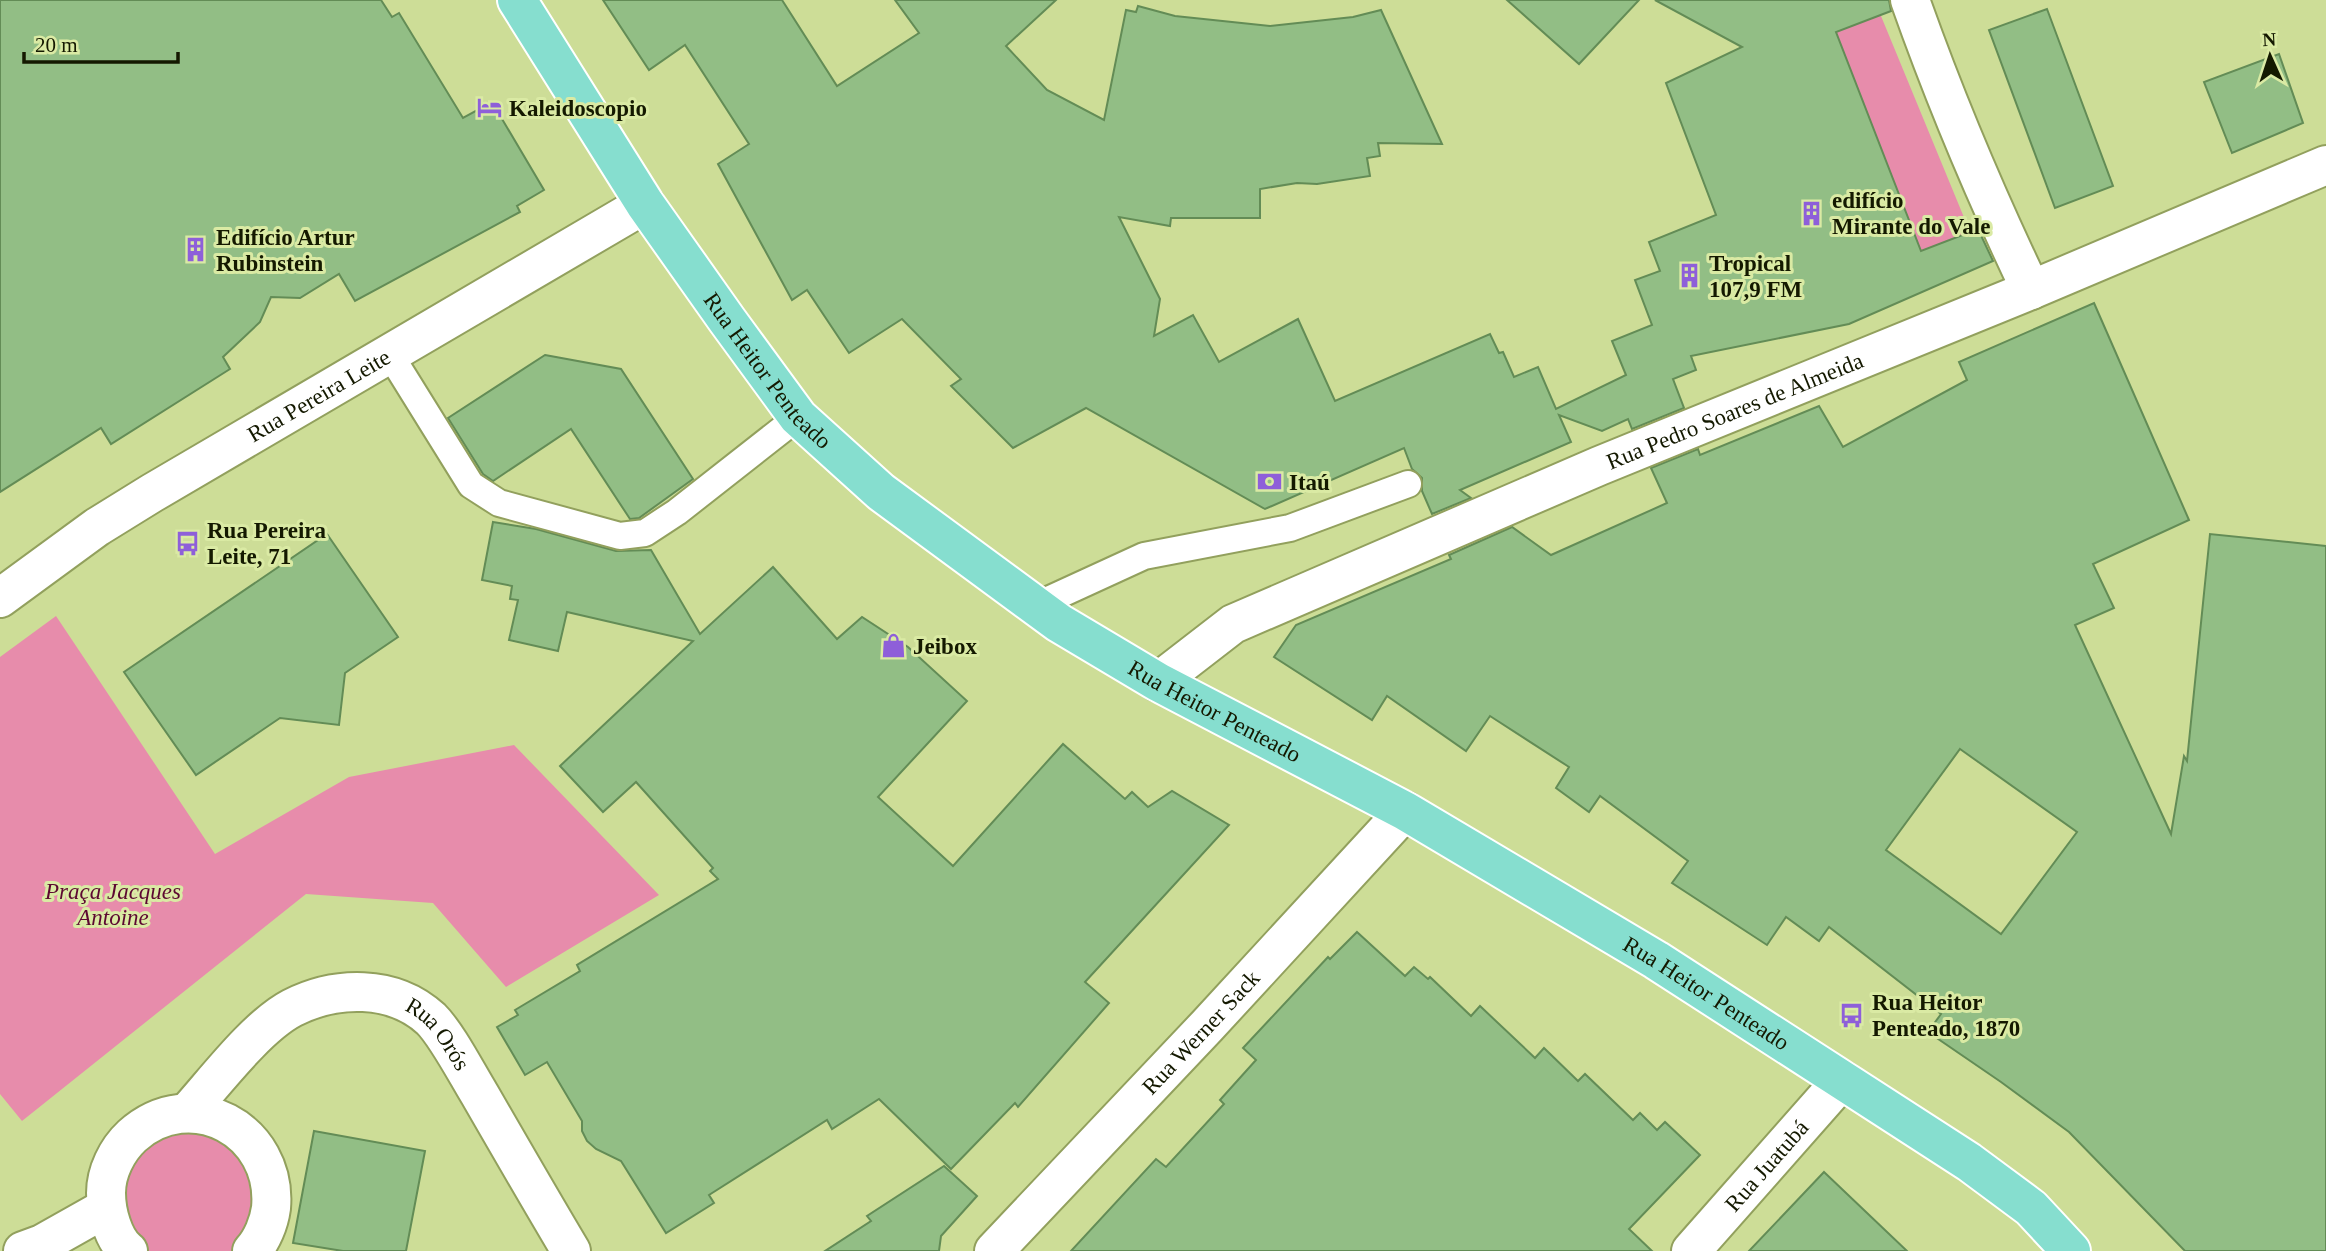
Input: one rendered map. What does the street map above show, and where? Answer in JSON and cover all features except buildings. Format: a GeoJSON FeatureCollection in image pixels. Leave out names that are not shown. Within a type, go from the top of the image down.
{"type":"FeatureCollection","features":[{"type":"Feature","properties":{"kind":"main road","name":"Rua Heitor Penteado"},"geometry":{"type":"LineString","coordinates":[[517,0],[646,204],[798,417],[881,492],[1059,623],[1158,682],[1405,811],[1656,960],[1969,1162],[2031,1208],[2071,1251]]}},
{"type":"Feature","properties":{"kind":"street"},"geometry":{"type":"LineString","coordinates":[[1910,0],[1930,58],[1978,174],[2031,290]]}},
{"type":"Feature","properties":{"kind":"street","name":"Rua Pedro Soares de Almeida"},"geometry":{"type":"LineString","coordinates":[[1158,682],[1233,624],[1599,466],[2031,290],[2326,165]]}},
{"type":"Feature","properties":{"kind":"street","name":"Rua Pereira Leite"},"geometry":{"type":"LineString","coordinates":[[0,598],[97,527],[646,204]]}},
{"type":"Feature","properties":{"kind":"street","name":"Rua Werner Sack"},"geometry":{"type":"LineString","coordinates":[[994,1251],[1405,811]]}},
{"type":"Feature","properties":{"kind":"street","name":"Rua Orós"},"geometry":{"type":"LineString","coordinates":[[187,1113],[254,1037],[290,1009],[330,993],[368,991],[407,1003],[431,1020],[457,1058],[571,1251]]}},
{"type":"Feature","properties":{"kind":"street"},"geometry":{"type":"LineString","coordinates":[[227,1069],[242,1132]]}},
{"type":"Feature","properties":{"kind":"street","name":"Rua Juatubá"},"geometry":{"type":"LineString","coordinates":[[1691,1251],[1842,1080]]}},
{"type":"Feature","properties":{"kind":"street"},"geometry":{"type":"LineString","coordinates":[[33,1248],[125,1249],[106,1208],[106,1185],[113,1162],[125,1143],[142,1127],[163,1117],[187,1113],[216,1118],[242,1132],[263,1158],[273,1188],[270,1221],[252,1251]]}},
{"type":"Feature","properties":{"kind":"street"},"geometry":{"type":"LineString","coordinates":[[33,1248],[106,1208]]}},
{"type":"Feature","properties":{"kind":"lane"},"geometry":{"type":"LineString","coordinates":[[389,354],[471,485],[499,503],[620,536],[645,533],[666,519],[798,417]]}},
{"type":"Feature","properties":{"kind":"lane"},"geometry":{"type":"LineString","coordinates":[[1035,606],[1144,556],[1290,528],[1408,484]]}},
{"type":"Feature","properties":{"kind":"green space"},"geometry":{"type":"Polygon","coordinates":[[[1878,0],[1881,16],[1970,232],[1921,251],[1836,32],[1854,25],[1878,0]]]}},
{"type":"Feature","properties":{"kind":"green space","name":"Praça Jacques Antoine"},"geometry":{"type":"Polygon","coordinates":[[[56,616],[215,854],[349,777],[514,745],[659,895],[506,987],[433,903],[306,894],[22,1121],[0,1094],[0,657],[56,616]]]}},
{"type":"Feature","properties":{"kind":"green space"},"geometry":{"type":"Polygon","coordinates":[[[179,1127],[236,1141],[263,1193],[236,1251],[147,1251],[137,1243],[120,1186],[131,1159],[179,1127]]]}},
{"type":"Feature","properties":{"kind":"place","name":"Kaleidoscopio"},"geometry":{"type":"Point","coordinates":[489,108]}},
{"type":"Feature","properties":{"kind":"place","name":"edifício Mirante do Vale"},"geometry":{"type":"Point","coordinates":[1812,213]}},
{"type":"Feature","properties":{"kind":"place","name":"Edifício Artur Rubinstein"},"geometry":{"type":"Point","coordinates":[196,250]}},
{"type":"Feature","properties":{"kind":"place","name":"Tropical 107,9 FM"},"geometry":{"type":"Point","coordinates":[1689,276]}},
{"type":"Feature","properties":{"kind":"place","name":"Itaú"},"geometry":{"type":"Point","coordinates":[1269,482]}},
{"type":"Feature","properties":{"kind":"place","name":"Rua Pereira Leite, 71"},"geometry":{"type":"Point","coordinates":[187,543]}},
{"type":"Feature","properties":{"kind":"place","name":"Jeibox"},"geometry":{"type":"Point","coordinates":[893,646]}},
{"type":"Feature","properties":{"kind":"place","name":"Rua Heitor Penteado, 1870"},"geometry":{"type":"Point","coordinates":[1852,1015]}}]}
